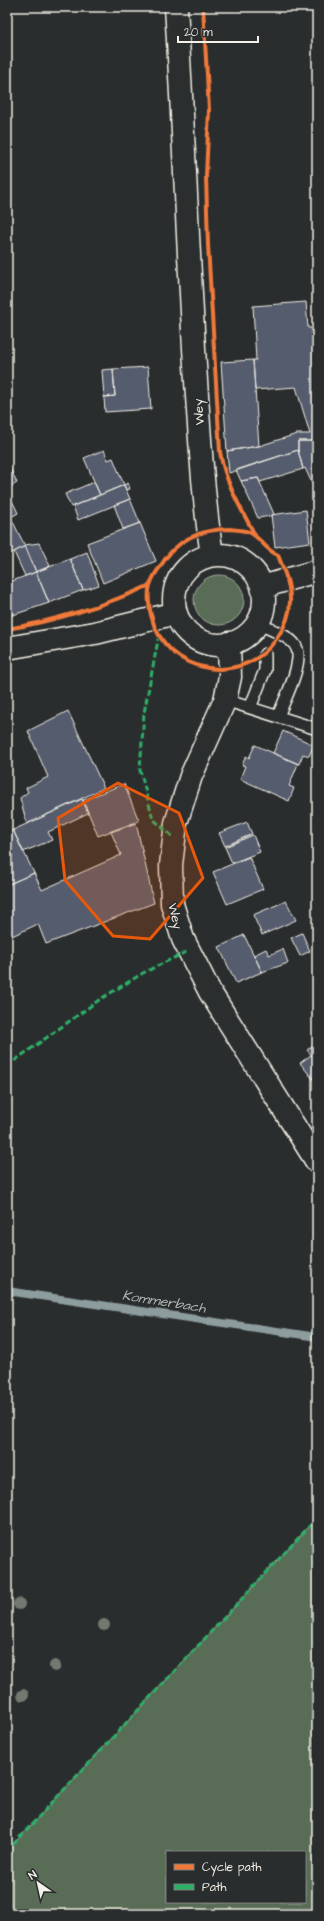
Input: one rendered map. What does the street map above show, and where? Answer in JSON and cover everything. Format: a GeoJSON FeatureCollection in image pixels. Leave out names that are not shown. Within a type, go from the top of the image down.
{"type":"FeatureCollection","features":[{"type":"Feature","properties":{"kind":"main road","name":"Wey"},"geometry":{"type":"LineString","coordinates":[[176,7],[188,269],[202,473],[212,555]]}},
{"type":"Feature","properties":{"kind":"main road"},"geometry":{"type":"LineString","coordinates":[[226,554],[239,559],[256,574],[262,587],[264,604],[257,624],[246,635],[230,643],[210,644],[199,640],[190,634],[176,613],[174,596],[180,578],[191,566],[212,555],[226,554]]}},
{"type":"Feature","properties":{"kind":"main road"},"geometry":{"type":"LineString","coordinates":[[262,587],[317,571]]}},
{"type":"Feature","properties":{"kind":"main road"},"geometry":{"type":"LineString","coordinates":[[7,648],[95,633],[176,613]]}},
{"type":"Feature","properties":{"kind":"main road","name":"Wey"},"geometry":{"type":"LineString","coordinates":[[230,643],[230,677],[225,700],[189,782],[176,823],[171,871],[174,915],[183,939],[210,992],[317,1162]]}},
{"type":"Feature","properties":{"kind":"lane"},"geometry":{"type":"LineString","coordinates":[[257,624],[292,642],[299,653],[297,667],[278,716]]}},
{"type":"Feature","properties":{"kind":"lane"},"geometry":{"type":"LineString","coordinates":[[250,708],[264,670],[265,654]]}},
{"type":"Feature","properties":{"kind":"lane"},"geometry":{"type":"LineString","coordinates":[[225,700],[317,729]]}},
{"type":"Feature","properties":{"kind":"highlighted area"},"geometry":{"type":"Polygon","coordinates":[[[118,783],[179,813],[203,878],[150,939],[113,936],[65,880],[58,818],[118,783]]]}},
{"type":"Feature","properties":{"kind":"green space"},"geometry":{"type":"Polygon","coordinates":[[[219,575],[228,577],[237,582],[242,591],[244,600],[242,609],[237,618],[228,623],[219,625],[210,623],[201,618],[196,609],[194,600],[196,591],[201,582],[210,577],[219,575]]]}},
{"type":"Feature","properties":{"kind":"green space"},"geometry":{"type":"Polygon","coordinates":[[[317,1518],[317,1914],[7,1914],[7,1851],[317,1518]]]}},
{"type":"Feature","properties":{"kind":"building"},"geometry":{"type":"Polygon","coordinates":[[[306,302],[308,328],[317,328],[317,441],[298,441],[298,450],[229,473],[227,451],[259,446],[297,434],[310,434],[296,387],[255,390],[253,360],[256,360],[253,306],[306,302]]]}},
{"type":"Feature","properties":{"kind":"building"},"geometry":{"type":"Polygon","coordinates":[[[253,360],[259,446],[227,451],[221,362],[253,360]]]}},
{"type":"Feature","properties":{"kind":"building"},"geometry":{"type":"Polygon","coordinates":[[[148,367],[151,409],[105,412],[104,397],[115,396],[113,369],[148,367]]]}},
{"type":"Feature","properties":{"kind":"building"},"geometry":{"type":"Polygon","coordinates":[[[113,369],[115,396],[104,397],[102,370],[113,369]]]}},
{"type":"Feature","properties":{"kind":"building"},"geometry":{"type":"Polygon","coordinates":[[[298,441],[317,441],[317,479],[311,481],[305,468],[303,469],[298,450],[298,441]]]}},
{"type":"Feature","properties":{"kind":"building"},"geometry":{"type":"Polygon","coordinates":[[[104,450],[108,460],[113,458],[124,485],[100,495],[84,458],[104,450]]]}},
{"type":"Feature","properties":{"kind":"building"},"geometry":{"type":"Polygon","coordinates":[[[298,450],[303,469],[260,482],[258,478],[241,481],[236,470],[298,450]]]}},
{"type":"Feature","properties":{"kind":"building"},"geometry":{"type":"Polygon","coordinates":[[[7,462],[17,483],[12,486],[11,483],[7,485],[7,462]]]}},
{"type":"Feature","properties":{"kind":"building"},"geometry":{"type":"Polygon","coordinates":[[[258,478],[274,514],[271,516],[258,518],[241,481],[258,478]]]}},
{"type":"Feature","properties":{"kind":"building"},"geometry":{"type":"Polygon","coordinates":[[[317,479],[317,496],[311,481],[317,479]]]}},
{"type":"Feature","properties":{"kind":"building"},"geometry":{"type":"Polygon","coordinates":[[[94,482],[100,495],[71,507],[65,494],[94,482]]]}},
{"type":"Feature","properties":{"kind":"building"},"geometry":{"type":"Polygon","coordinates":[[[128,483],[130,489],[126,490],[124,485],[128,483]]]}},
{"type":"Feature","properties":{"kind":"building"},"geometry":{"type":"Polygon","coordinates":[[[124,485],[130,499],[78,520],[73,506],[124,485]]]}},
{"type":"Feature","properties":{"kind":"building"},"geometry":{"type":"Polygon","coordinates":[[[7,490],[18,513],[11,517],[7,510],[7,490]]]}},
{"type":"Feature","properties":{"kind":"building"},"geometry":{"type":"Polygon","coordinates":[[[130,499],[140,523],[123,529],[114,505],[130,499]]]}},
{"type":"Feature","properties":{"kind":"building"},"geometry":{"type":"Polygon","coordinates":[[[7,510],[25,546],[7,556],[7,510]]]}},
{"type":"Feature","properties":{"kind":"building"},"geometry":{"type":"Polygon","coordinates":[[[306,510],[310,542],[275,547],[271,515],[306,510]]]}},
{"type":"Feature","properties":{"kind":"building"},"geometry":{"type":"Polygon","coordinates":[[[140,523],[156,561],[103,583],[87,543],[140,523]]]}},
{"type":"Feature","properties":{"kind":"building"},"geometry":{"type":"Polygon","coordinates":[[[39,543],[50,566],[36,572],[25,545],[39,543]]]}},
{"type":"Feature","properties":{"kind":"building"},"geometry":{"type":"Polygon","coordinates":[[[25,546],[36,572],[25,576],[14,552],[25,546]]]}},
{"type":"Feature","properties":{"kind":"building"},"geometry":{"type":"Polygon","coordinates":[[[87,552],[99,585],[83,590],[70,559],[87,552]]]}},
{"type":"Feature","properties":{"kind":"building"},"geometry":{"type":"Polygon","coordinates":[[[70,559],[83,590],[49,603],[36,572],[70,559]]]}},
{"type":"Feature","properties":{"kind":"building"},"geometry":{"type":"Polygon","coordinates":[[[36,572],[49,603],[13,615],[7,601],[7,583],[36,572]]]}},
{"type":"Feature","properties":{"kind":"building"},"geometry":{"type":"Polygon","coordinates":[[[7,601],[13,615],[7,617],[7,601]]]}},
{"type":"Feature","properties":{"kind":"building"},"geometry":{"type":"Polygon","coordinates":[[[68,711],[104,788],[27,824],[20,798],[28,792],[26,788],[48,777],[28,731],[68,711]]]}},
{"type":"Feature","properties":{"kind":"building"},"geometry":{"type":"Polygon","coordinates":[[[283,731],[314,745],[309,756],[303,754],[299,764],[273,753],[283,731]]]}},
{"type":"Feature","properties":{"kind":"building"},"geometry":{"type":"Polygon","coordinates":[[[255,745],[298,764],[289,786],[294,788],[289,801],[240,779],[245,766],[242,765],[246,756],[249,758],[255,745]]]}},
{"type":"Feature","properties":{"kind":"building"},"geometry":{"type":"Polygon","coordinates":[[[124,784],[139,821],[98,836],[83,800],[124,784]]]}},
{"type":"Feature","properties":{"kind":"building"},"geometry":{"type":"Polygon","coordinates":[[[82,799],[88,813],[48,832],[52,840],[23,852],[13,830],[82,799]]]}},
{"type":"Feature","properties":{"kind":"building"},"geometry":{"type":"Polygon","coordinates":[[[247,822],[252,834],[225,846],[219,833],[247,822]]]}},
{"type":"Feature","properties":{"kind":"building"},"geometry":{"type":"Polygon","coordinates":[[[136,823],[154,903],[46,944],[38,924],[12,936],[7,925],[7,885],[34,873],[42,890],[121,855],[111,832],[136,823]]]}},
{"type":"Feature","properties":{"kind":"building"},"geometry":{"type":"Polygon","coordinates":[[[13,830],[34,873],[7,885],[7,833],[13,830]]]}},
{"type":"Feature","properties":{"kind":"building"},"geometry":{"type":"Polygon","coordinates":[[[253,835],[260,852],[232,863],[225,847],[253,835]]]}},
{"type":"Feature","properties":{"kind":"building"},"geometry":{"type":"Polygon","coordinates":[[[249,857],[263,889],[227,904],[213,872],[249,857]]]}},
{"type":"Feature","properties":{"kind":"building"},"geometry":{"type":"Polygon","coordinates":[[[286,901],[296,920],[262,935],[253,915],[286,901]]]}},
{"type":"Feature","properties":{"kind":"building"},"geometry":{"type":"Polygon","coordinates":[[[302,933],[310,951],[300,956],[291,938],[302,933]]]}},
{"type":"Feature","properties":{"kind":"building"},"geometry":{"type":"Polygon","coordinates":[[[244,935],[262,972],[236,983],[219,947],[244,935]]]}},
{"type":"Feature","properties":{"kind":"building"},"geometry":{"type":"Polygon","coordinates":[[[266,949],[269,955],[283,949],[288,963],[262,972],[254,955],[266,949]]]}},
{"type":"Feature","properties":{"kind":"building"},"geometry":{"type":"Polygon","coordinates":[[[317,1043],[317,1059],[316,1060],[307,1050],[317,1043]]]}},
{"type":"Feature","properties":{"kind":"building"},"geometry":{"type":"Polygon","coordinates":[[[311,1055],[317,1061],[317,1084],[300,1063],[311,1055]]]}},
{"type":"Feature","properties":{"kind":"waterway","name":"Kommerbach"},"geometry":{"type":"LineString","coordinates":[[7,1291],[317,1337]]}},
{"type":"Feature","properties":{"kind":"marked path"},"geometry":{"type":"LineString","coordinates":[[159,635],[144,713],[140,770],[153,819],[173,837]]}},
{"type":"Feature","properties":{"kind":"marked path"},"geometry":{"type":"LineString","coordinates":[[7,1066],[99,1000],[143,973],[188,951]]}},
{"type":"Feature","properties":{"kind":"marked path"},"geometry":{"type":"LineString","coordinates":[[7,1851],[317,1518]]}},
{"type":"Feature","properties":{"kind":"cycle path"},"geometry":{"type":"LineString","coordinates":[[203,7],[209,110],[206,176],[208,245],[220,452],[222,463],[230,485],[255,535]]}},
{"type":"Feature","properties":{"kind":"cycle path"},"geometry":{"type":"LineString","coordinates":[[230,529],[253,534],[266,547],[278,555],[289,589],[289,611],[285,625],[280,634],[263,654],[245,664],[226,669],[207,668],[188,662],[172,651],[159,635],[151,615],[149,589],[154,576],[166,557],[181,543],[209,531],[230,529]]}},
{"type":"Feature","properties":{"kind":"cycle path"},"geometry":{"type":"LineString","coordinates":[[7,629],[43,622],[80,612],[150,585]]}}]}
